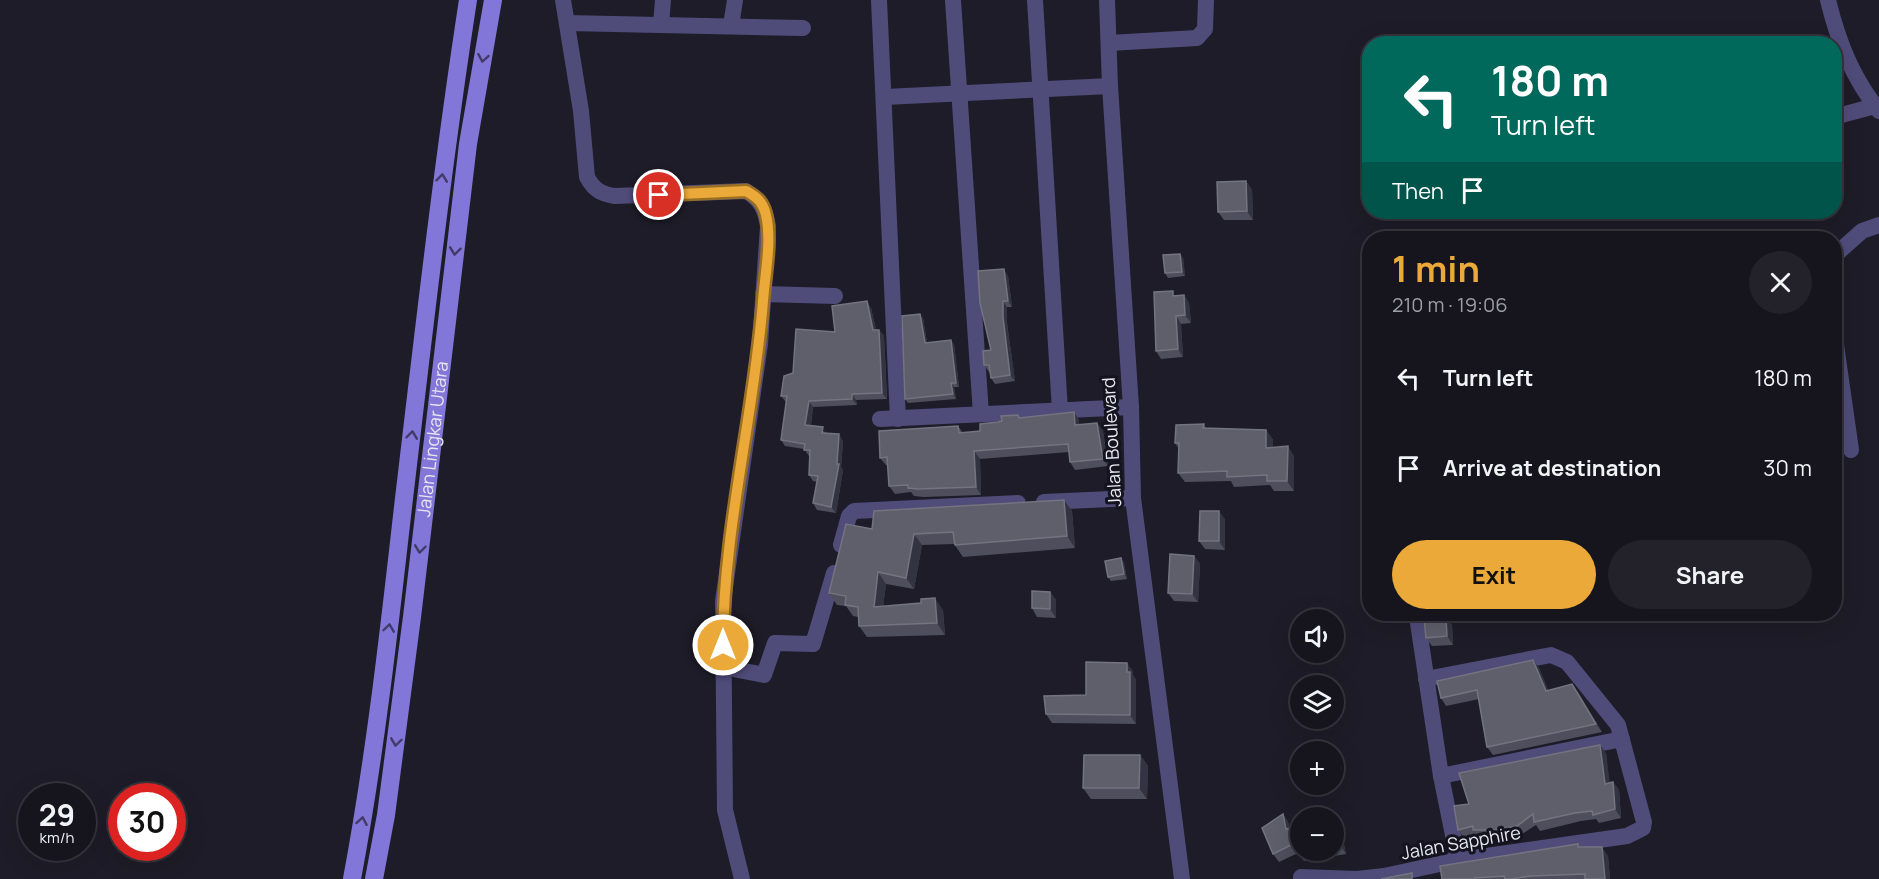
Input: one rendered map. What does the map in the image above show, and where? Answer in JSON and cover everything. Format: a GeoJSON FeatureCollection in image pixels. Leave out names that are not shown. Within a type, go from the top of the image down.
{"type":"FeatureCollection","features":[{"type":"Feature","properties":{"kind":"main road","name":"Jalan Lingkar Utara"},"geometry":{"type":"LineString","coordinates":[[352,879],[390,618],[446,144],[468,0]]}},
{"type":"Feature","properties":{"kind":"main road","name":"Jalan Lingkar Utara"},"geometry":{"type":"LineString","coordinates":[[374,879],[386,815],[412,617],[468,144],[493,0]]}},
{"type":"Feature","properties":{"kind":"street"},"geometry":{"type":"LineString","coordinates":[[563,0],[581,111],[587,177],[592,187],[603,194],[615,196],[746,191],[758,198],[766,213],[768,225],[760,344],[723,601],[725,810],[742,879]]}},
{"type":"Feature","properties":{"kind":"street"},"geometry":{"type":"LineString","coordinates":[[661,25],[663,0]]}},
{"type":"Feature","properties":{"kind":"street"},"geometry":{"type":"LineString","coordinates":[[731,26],[735,0]]}},
{"type":"Feature","properties":{"kind":"street"},"geometry":{"type":"LineString","coordinates":[[879,0],[898,419]]}},
{"type":"Feature","properties":{"kind":"street"},"geometry":{"type":"LineString","coordinates":[[953,0],[981,414]]}},
{"type":"Feature","properties":{"kind":"street"},"geometry":{"type":"LineString","coordinates":[[1035,0],[1060,411]]}},
{"type":"Feature","properties":{"kind":"street","name":"Jalan Boulevard"},"geometry":{"type":"LineString","coordinates":[[1107,0],[1110,86],[1131,407],[1133,498],[1182,879]]}},
{"type":"Feature","properties":{"kind":"street"},"geometry":{"type":"LineString","coordinates":[[1109,43],[1197,38],[1205,29],[1206,0]]}},
{"type":"Feature","properties":{"kind":"street"},"geometry":{"type":"LineString","coordinates":[[1827,0],[1836,36]]}},
{"type":"Feature","properties":{"kind":"street"},"geometry":{"type":"LineString","coordinates":[[567,23],[803,28]]}},
{"type":"Feature","properties":{"kind":"street"},"geometry":{"type":"LineString","coordinates":[[1842,48],[1857,82],[1877,109],[1842,116]]}},
{"type":"Feature","properties":{"kind":"street"},"geometry":{"type":"LineString","coordinates":[[885,97],[1110,86]]}},
{"type":"Feature","properties":{"kind":"street"},"geometry":{"type":"LineString","coordinates":[[1842,249],[1862,231],[1879,225]]}},
{"type":"Feature","properties":{"kind":"street"},"geometry":{"type":"LineString","coordinates":[[763,294],[835,297]]}},
{"type":"Feature","properties":{"kind":"street"},"geometry":{"type":"LineString","coordinates":[[1842,387],[1851,450]]}},
{"type":"Feature","properties":{"kind":"street"},"geometry":{"type":"LineString","coordinates":[[880,419],[1131,407]]}},
{"type":"Feature","properties":{"kind":"street"},"geometry":{"type":"LineString","coordinates":[[723,667],[764,675],[775,644],[813,644],[826,606],[848,520],[854,511],[1133,498]]}},
{"type":"Feature","properties":{"kind":"street"},"geometry":{"type":"LineString","coordinates":[[1418,624],[1458,860]]}},
{"type":"Feature","properties":{"kind":"street"},"geometry":{"type":"LineString","coordinates":[[1426,679],[1551,655],[1559,656],[1580,676],[1611,716],[1622,739],[1442,776]]}},
{"type":"Feature","properties":{"kind":"street","name":"Jalan Sapphire"},"geometry":{"type":"LineString","coordinates":[[1301,877],[1384,876],[1440,872],[1458,860],[1627,836],[1638,832],[1643,828],[1644,822],[1622,739]]}},
{"type":"Feature","properties":{"kind":"building"},"geometry":{"type":"Polygon","coordinates":[[[1246,181],[1247,211],[1218,212],[1217,182],[1246,181]]]}},
{"type":"Feature","properties":{"kind":"building"},"geometry":{"type":"Polygon","coordinates":[[[1180,254],[1182,272],[1165,273],[1163,255],[1180,254]]]}},
{"type":"Feature","properties":{"kind":"building"},"geometry":{"type":"Polygon","coordinates":[[[1004,269],[1008,301],[1003,301],[1003,317],[1010,375],[991,378],[989,365],[984,365],[983,351],[991,350],[980,303],[978,271],[1004,269]]]}},
{"type":"Feature","properties":{"kind":"building"},"geometry":{"type":"Polygon","coordinates":[[[1173,291],[1173,296],[1184,295],[1185,315],[1176,316],[1178,349],[1156,351],[1154,292],[1173,291]]]}},
{"type":"Feature","properties":{"kind":"building"},"geometry":{"type":"Polygon","coordinates":[[[867,301],[873,330],[879,330],[882,393],[852,394],[852,399],[809,401],[805,425],[823,427],[822,433],[839,434],[837,464],[839,464],[831,507],[813,503],[818,476],[809,475],[810,450],[804,450],[805,444],[781,440],[787,396],[781,396],[784,376],[793,373],[796,329],[835,332],[832,306],[867,301]]]}},
{"type":"Feature","properties":{"kind":"building"},"geometry":{"type":"Polygon","coordinates":[[[920,314],[925,343],[951,340],[956,383],[951,383],[953,394],[905,399],[902,316],[920,314]]]}},
{"type":"Feature","properties":{"kind":"building"},"geometry":{"type":"Polygon","coordinates":[[[1074,412],[1075,425],[1097,423],[1103,459],[1070,462],[1068,444],[974,451],[976,487],[918,489],[908,488],[908,485],[889,486],[887,457],[880,458],[879,431],[958,426],[959,433],[980,431],[980,424],[1002,421],[1001,416],[1018,415],[1019,418],[1074,412]]]}},
{"type":"Feature","properties":{"kind":"building"},"geometry":{"type":"Polygon","coordinates":[[[1204,424],[1203,428],[1266,430],[1266,448],[1288,446],[1287,481],[1267,481],[1267,475],[1227,477],[1227,471],[1178,473],[1179,443],[1175,443],[1176,425],[1204,424]]]}},
{"type":"Feature","properties":{"kind":"building"},"geometry":{"type":"Polygon","coordinates":[[[1064,500],[1067,536],[955,545],[953,532],[914,534],[906,578],[878,572],[874,607],[921,603],[921,599],[935,598],[937,623],[859,626],[858,607],[845,605],[846,596],[829,593],[846,524],[872,529],[874,511],[1064,500]]]}},
{"type":"Feature","properties":{"kind":"building"},"geometry":{"type":"Polygon","coordinates":[[[1200,511],[1219,511],[1219,541],[1199,541],[1200,511]]]}},
{"type":"Feature","properties":{"kind":"building"},"geometry":{"type":"Polygon","coordinates":[[[1170,554],[1194,556],[1192,594],[1168,593],[1170,554]]]}},
{"type":"Feature","properties":{"kind":"building"},"geometry":{"type":"Polygon","coordinates":[[[1121,558],[1124,574],[1108,577],[1105,561],[1121,558]]]}},
{"type":"Feature","properties":{"kind":"building"},"geometry":{"type":"Polygon","coordinates":[[[1032,591],[1050,592],[1050,609],[1032,608],[1032,591]]]}},
{"type":"Feature","properties":{"kind":"building"},"geometry":{"type":"Polygon","coordinates":[[[1424,621],[1446,621],[1447,636],[1426,638],[1424,621]]]}},
{"type":"Feature","properties":{"kind":"building"},"geometry":{"type":"Polygon","coordinates":[[[1533,660],[1546,691],[1572,684],[1596,724],[1487,747],[1477,690],[1441,698],[1437,681],[1533,660]]]}},
{"type":"Feature","properties":{"kind":"building"},"geometry":{"type":"Polygon","coordinates":[[[1086,662],[1127,663],[1127,672],[1130,672],[1130,715],[1046,714],[1044,696],[1086,695],[1086,662]]]}},
{"type":"Feature","properties":{"kind":"building"},"geometry":{"type":"Polygon","coordinates":[[[1600,745],[1605,784],[1613,782],[1615,809],[1593,815],[1592,811],[1575,813],[1534,822],[1533,814],[1517,826],[1496,830],[1473,830],[1473,826],[1458,830],[1454,806],[1469,804],[1459,773],[1600,745]]]}},
{"type":"Feature","properties":{"kind":"building"},"geometry":{"type":"Polygon","coordinates":[[[1084,755],[1140,755],[1139,788],[1083,788],[1084,755]]]}},
{"type":"Feature","properties":{"kind":"building"},"geometry":{"type":"Polygon","coordinates":[[[1283,814],[1286,829],[1290,828],[1290,846],[1273,854],[1262,828],[1283,814]]]}},
{"type":"Feature","properties":{"kind":"building"},"geometry":{"type":"Polygon","coordinates":[[[1578,844],[1578,847],[1602,847],[1605,879],[1585,879],[1585,874],[1511,879],[1505,879],[1504,876],[1442,879],[1440,866],[1578,844]]]}},
{"type":"Feature","properties":{"kind":"building"},"geometry":{"type":"Polygon","coordinates":[[[1412,873],[1412,879],[1381,879],[1412,873]]]}},
{"type":"Feature","properties":{"kind":"route"},"geometry":{"type":"LineString","coordinates":[[659,195],[746,191],[758,198],[763,205],[768,225],[760,344],[723,601],[723,645]]}}]}
